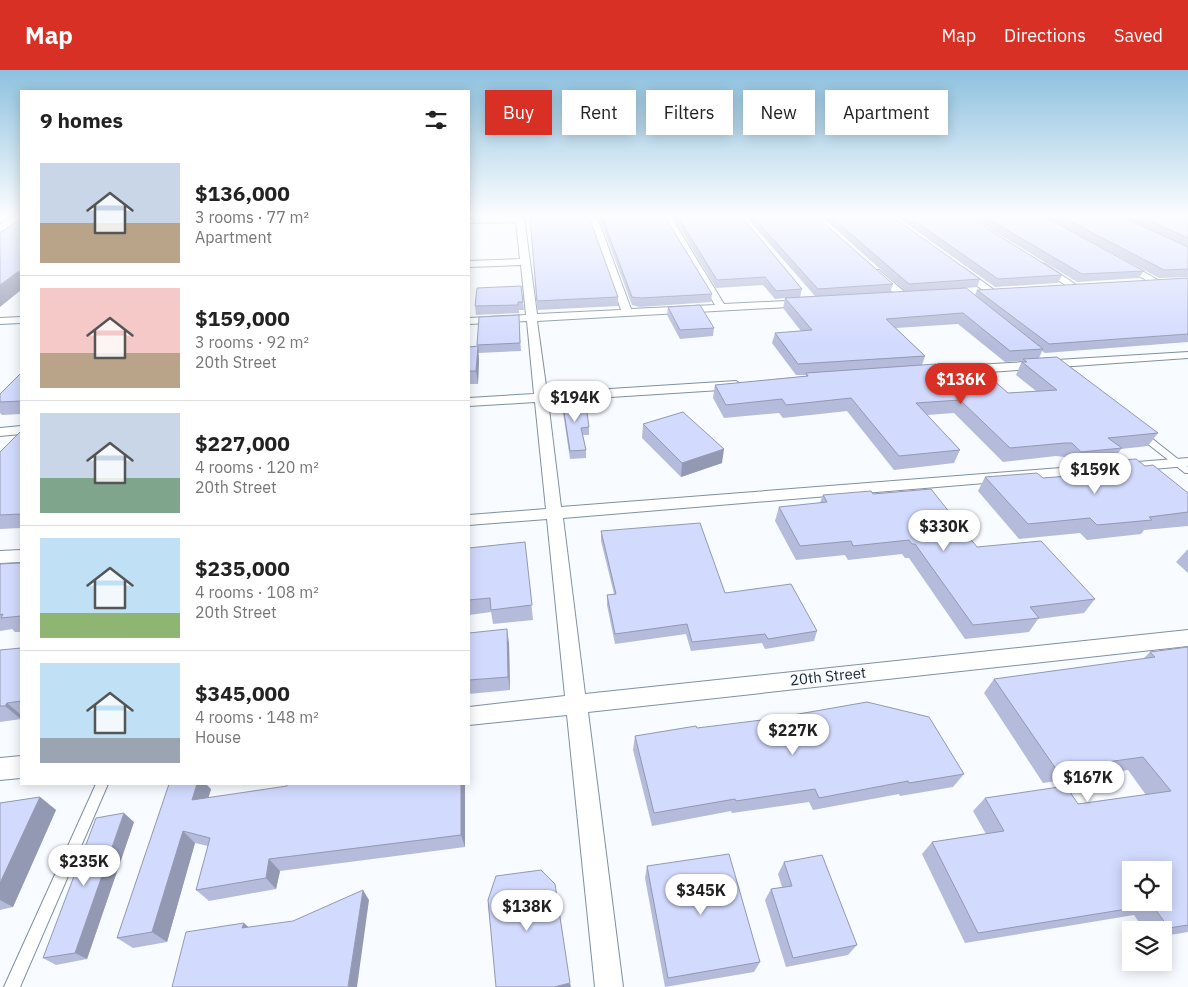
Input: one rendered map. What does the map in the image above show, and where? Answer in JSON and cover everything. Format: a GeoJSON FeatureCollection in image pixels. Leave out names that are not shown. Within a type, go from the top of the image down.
{"type":"FeatureCollection","features":[{"type":"Feature","properties":{"kind":"street"},"geometry":{"type":"LineString","coordinates":[[608,260],[627,312]]}},
{"type":"Feature","properties":{"kind":"street"},"geometry":{"type":"LineString","coordinates":[[693,260],[721,307]]}},
{"type":"Feature","properties":{"kind":"street"},"geometry":{"type":"LineString","coordinates":[[1117,260],[1163,283],[1140,284]]}},
{"type":"Feature","properties":{"kind":"street"},"geometry":{"type":"LineString","coordinates":[[470,264],[525,262],[609,987]]}},
{"type":"Feature","properties":{"kind":"street"},"geometry":{"type":"LineString","coordinates":[[1036,262],[1081,287],[1058,289]]}},
{"type":"Feature","properties":{"kind":"street"},"geometry":{"type":"LineString","coordinates":[[952,263],[997,292],[973,293]]}},
{"type":"Feature","properties":{"kind":"street"},"geometry":{"type":"LineString","coordinates":[[867,264],[909,297],[886,298]]}},
{"type":"Feature","properties":{"kind":"street"},"geometry":{"type":"LineString","coordinates":[[470,321],[814,300]]}},
{"type":"Feature","properties":{"kind":"street"},"geometry":{"type":"LineString","coordinates":[[0,321],[20,320]]}},
{"type":"Feature","properties":{"kind":"street"},"geometry":{"type":"LineString","coordinates":[[944,371],[1188,355]]}},
{"type":"Feature","properties":{"kind":"street"},"geometry":{"type":"LineString","coordinates":[[470,402],[747,384]]}},
{"type":"Feature","properties":{"kind":"street"},"geometry":{"type":"LineString","coordinates":[[0,432],[20,430]]}},
{"type":"Feature","properties":{"kind":"street"},"geometry":{"type":"LineString","coordinates":[[470,520],[1185,465]]}},
{"type":"Feature","properties":{"kind":"street"},"geometry":{"type":"LineString","coordinates":[[0,557],[20,556]]}},
{"type":"Feature","properties":{"kind":"street","name":"20th Street"},"geometry":{"type":"LineString","coordinates":[[470,716],[1188,638]]}},
{"type":"Feature","properties":{"kind":"street"},"geometry":{"type":"LineString","coordinates":[[0,769],[20,767]]}},
{"type":"Feature","properties":{"kind":"lane"},"geometry":{"type":"LineString","coordinates":[[1134,428],[1185,465]]}},
{"type":"Feature","properties":{"kind":"lane"},"geometry":{"type":"LineString","coordinates":[[12,987],[102,785]]}},
{"type":"Feature","properties":{"kind":"building"},"geometry":{"type":"Polygon","coordinates":[[[0,260],[20,260],[20,271],[0,285],[0,260]]]}},
{"type":"Feature","properties":{"kind":"building"},"geometry":{"type":"Polygon","coordinates":[[[534,260],[605,260],[618,297],[537,301],[534,260]]]}},
{"type":"Feature","properties":{"kind":"building"},"geometry":{"type":"Polygon","coordinates":[[[618,260],[691,260],[712,294],[641,298],[632,297],[618,260]]]}},
{"type":"Feature","properties":{"kind":"building"},"geometry":{"type":"Polygon","coordinates":[[[704,260],[778,260],[802,289],[776,291],[765,277],[717,280],[704,260]]]}},
{"type":"Feature","properties":{"kind":"building"},"geometry":{"type":"Polygon","coordinates":[[[792,260],[866,260],[893,284],[818,289],[792,260]]]}},
{"type":"Feature","properties":{"kind":"building"},"geometry":{"type":"Polygon","coordinates":[[[881,260],[953,260],[980,279],[909,284],[881,260]]]}},
{"type":"Feature","properties":{"kind":"building"},"geometry":{"type":"Polygon","coordinates":[[[970,260],[1038,260],[1062,275],[998,279],[970,260]]]}},
{"type":"Feature","properties":{"kind":"building"},"geometry":{"type":"Polygon","coordinates":[[[1058,260],[1123,260],[1144,271],[1082,274],[1058,260]]]}},
{"type":"Feature","properties":{"kind":"building"},"geometry":{"type":"Polygon","coordinates":[[[1144,260],[1188,260],[1188,269],[1164,270],[1144,260]]]}},
{"type":"Feature","properties":{"kind":"building"},"geometry":{"type":"Polygon","coordinates":[[[1188,278],[1188,334],[1049,344],[977,290],[1188,278]]]}},
{"type":"Feature","properties":{"kind":"building"},"geometry":{"type":"Polygon","coordinates":[[[521,286],[523,302],[518,302],[518,305],[475,306],[477,288],[521,286]]]}},
{"type":"Feature","properties":{"kind":"building"},"geometry":{"type":"Polygon","coordinates":[[[966,288],[1043,349],[1010,351],[963,313],[886,319],[925,356],[798,364],[775,333],[812,330],[785,298],[966,288]]]}},
{"type":"Feature","properties":{"kind":"building"},"geometry":{"type":"Polygon","coordinates":[[[700,305],[714,328],[680,330],[668,307],[700,305]]]}},
{"type":"Feature","properties":{"kind":"building"},"geometry":{"type":"Polygon","coordinates":[[[519,315],[520,343],[477,345],[479,317],[519,315]]]}},
{"type":"Feature","properties":{"kind":"building"},"geometry":{"type":"Polygon","coordinates":[[[478,346],[476,371],[470,371],[470,347],[478,346]]]}},
{"type":"Feature","properties":{"kind":"building"},"geometry":{"type":"Polygon","coordinates":[[[1057,357],[1158,433],[1108,438],[1122,448],[1081,452],[1072,443],[1065,443],[1010,448],[960,400],[916,403],[960,450],[899,456],[851,398],[786,405],[782,399],[726,405],[715,385],[808,376],[806,373],[936,364],[941,369],[977,366],[1008,393],[1057,390],[1022,362],[1027,362],[1023,359],[1057,357]]]}},
{"type":"Feature","properties":{"kind":"building"},"geometry":{"type":"Polygon","coordinates":[[[20,374],[20,401],[0,402],[0,394],[20,374]]]}},
{"type":"Feature","properties":{"kind":"building"},"geometry":{"type":"Polygon","coordinates":[[[574,396],[577,406],[586,406],[589,427],[581,428],[586,450],[570,451],[562,399],[574,396]]]}},
{"type":"Feature","properties":{"kind":"building"},"geometry":{"type":"Polygon","coordinates":[[[683,412],[724,449],[682,463],[643,424],[683,412]]]}},
{"type":"Feature","properties":{"kind":"building"},"geometry":{"type":"Polygon","coordinates":[[[20,432],[20,514],[0,515],[0,452],[20,432]]]}},
{"type":"Feature","properties":{"kind":"building"},"geometry":{"type":"Polygon","coordinates":[[[1136,459],[1145,466],[1153,465],[1188,493],[1188,512],[1149,517],[1152,520],[1097,525],[1090,518],[1028,524],[985,477],[1037,473],[1043,478],[1106,473],[1094,462],[1136,459]]]}},
{"type":"Feature","properties":{"kind":"building"},"geometry":{"type":"Polygon","coordinates":[[[931,489],[977,547],[1041,541],[1095,599],[1030,607],[1039,618],[973,625],[915,544],[912,544],[909,540],[853,546],[851,541],[800,546],[779,507],[827,502],[823,495],[871,491],[873,494],[931,489]]]}},
{"type":"Feature","properties":{"kind":"building"},"geometry":{"type":"Polygon","coordinates":[[[700,523],[725,593],[791,584],[817,631],[768,639],[765,634],[692,642],[687,624],[615,634],[607,595],[616,594],[601,531],[700,523]]]}},
{"type":"Feature","properties":{"kind":"building"},"geometry":{"type":"Polygon","coordinates":[[[525,542],[532,605],[491,610],[490,598],[470,600],[470,548],[525,542]]]}},
{"type":"Feature","properties":{"kind":"building"},"geometry":{"type":"Polygon","coordinates":[[[20,563],[20,616],[1,618],[3,614],[0,615],[0,564],[20,563]]]}},
{"type":"Feature","properties":{"kind":"building"},"geometry":{"type":"Polygon","coordinates":[[[507,629],[508,677],[470,680],[470,633],[507,629]]]}},
{"type":"Feature","properties":{"kind":"building"},"geometry":{"type":"Polygon","coordinates":[[[1188,647],[1188,925],[1172,928],[1172,921],[1164,921],[1156,911],[1172,911],[1172,861],[1122,861],[1122,910],[978,933],[932,842],[1004,831],[985,798],[1066,786],[1078,804],[1171,791],[1143,757],[1056,769],[994,679],[1155,657],[1150,652],[1188,647]]]}},
{"type":"Feature","properties":{"kind":"building"},"geometry":{"type":"Polygon","coordinates":[[[20,648],[20,701],[7,703],[5,706],[0,706],[0,650],[20,648]]]}},
{"type":"Feature","properties":{"kind":"building"},"geometry":{"type":"Polygon","coordinates":[[[867,702],[929,717],[964,774],[909,783],[908,781],[819,798],[815,789],[736,801],[735,799],[654,813],[635,736],[696,726],[697,728],[770,719],[867,702]]]}},
{"type":"Feature","properties":{"kind":"building"},"geometry":{"type":"Polygon","coordinates":[[[169,785],[197,785],[192,800],[287,785],[461,785],[461,835],[269,859],[266,878],[196,890],[210,838],[183,831],[152,932],[117,938],[169,785]]]}},
{"type":"Feature","properties":{"kind":"building"},"geometry":{"type":"Polygon","coordinates":[[[40,797],[0,883],[0,803],[40,797]]]}},
{"type":"Feature","properties":{"kind":"building"},"geometry":{"type":"Polygon","coordinates":[[[124,813],[75,953],[43,958],[96,818],[124,813]]]}},
{"type":"Feature","properties":{"kind":"building"},"geometry":{"type":"Polygon","coordinates":[[[729,854],[760,962],[668,978],[647,866],[729,854]]]}},
{"type":"Feature","properties":{"kind":"building"},"geometry":{"type":"Polygon","coordinates":[[[822,855],[857,945],[793,958],[771,889],[792,886],[784,862],[822,855]]]}},
{"type":"Feature","properties":{"kind":"building"},"geometry":{"type":"Polygon","coordinates":[[[541,870],[555,884],[570,983],[554,987],[496,987],[488,900],[496,876],[541,870]]]}},
{"type":"Feature","properties":{"kind":"building"},"geometry":{"type":"Polygon","coordinates":[[[363,890],[348,987],[172,987],[186,932],[244,923],[242,928],[293,921],[363,890]]]}}]}
